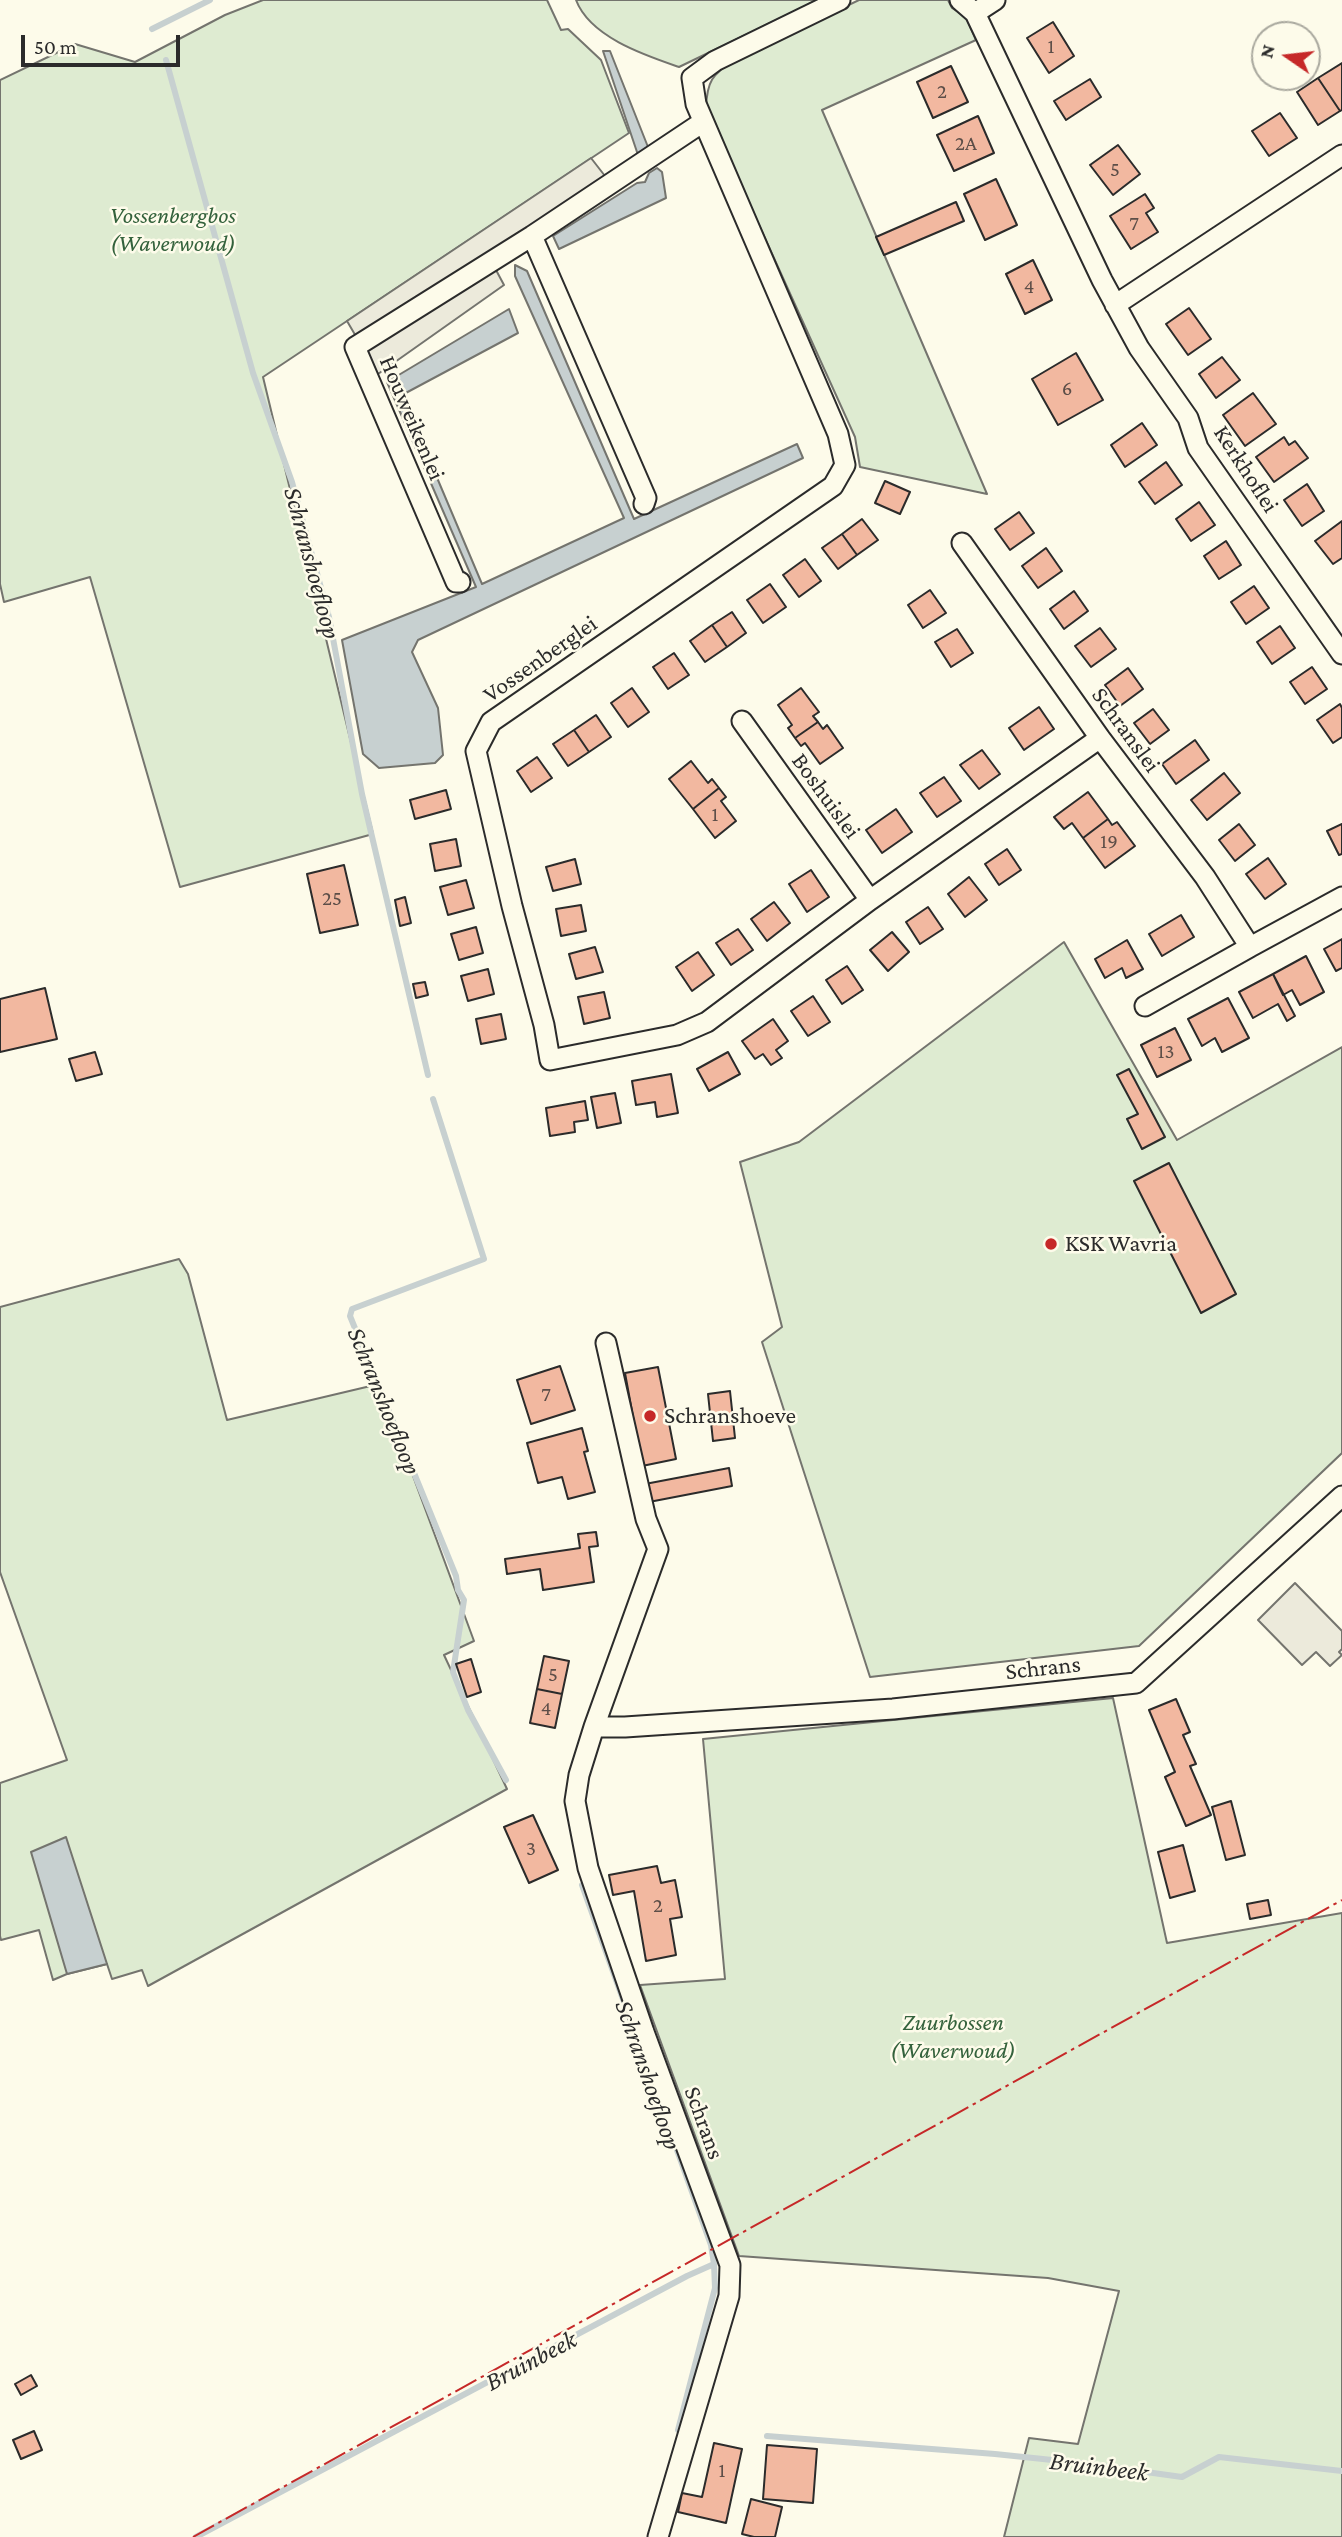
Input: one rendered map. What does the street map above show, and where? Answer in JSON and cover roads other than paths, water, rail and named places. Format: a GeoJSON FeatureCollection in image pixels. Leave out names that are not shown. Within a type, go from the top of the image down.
{"type":"FeatureCollection","features":[{"type":"Feature","properties":{"kind":"street","name":"Vossenberglei"},"geometry":{"type":"LineString","coordinates":[[840,0],[715,61],[692,78],[695,104],[838,434],[845,465],[833,486],[491,722],[476,751],[512,906],[544,1025],[550,1060],[677,1035],[707,1022],[870,900],[1100,738]]}},
{"type":"Feature","properties":{"kind":"street","name":"Kerkhoflei"},"geometry":{"type":"LineString","coordinates":[[960,0],[975,13],[1115,305],[1139,348],[1188,418],[1198,448],[1342,654]]}},
{"type":"Feature","properties":{"kind":"street"},"geometry":{"type":"LineString","coordinates":[[975,13],[995,0]]}},
{"type":"Feature","properties":{"kind":"street","name":"Houweikenlei"},"geometry":{"type":"LineString","coordinates":[[460,582],[456,582],[355,347],[532,236],[703,122]]}},
{"type":"Feature","properties":{"kind":"street"},"geometry":{"type":"LineString","coordinates":[[1115,305],[1342,155]]}},
{"type":"Feature","properties":{"kind":"street"},"geometry":{"type":"LineString","coordinates":[[532,236],[646,499],[644,504]]}},
{"type":"Feature","properties":{"kind":"street","name":"Schranslei"},"geometry":{"type":"LineString","coordinates":[[962,542],[1100,738],[1205,877],[1250,947]]}},
{"type":"Feature","properties":{"kind":"street","name":"Boshuislei"},"geometry":{"type":"LineString","coordinates":[[742,721],[870,900]]}},
{"type":"Feature","properties":{"kind":"street"},"geometry":{"type":"LineString","coordinates":[[1145,1006],[1342,897]]}},
{"type":"Feature","properties":{"kind":"street","name":"Schrans"},"geometry":{"type":"LineString","coordinates":[[606,1343],[646,1519],[658,1549],[594,1727],[579,1776],[575,1801],[588,1868],[644,2032],[730,2265],[729,2296],[658,2537]]}},
{"type":"Feature","properties":{"kind":"street","name":"Schrans"},"geometry":{"type":"LineString","coordinates":[[594,1727],[893,1709],[1136,1683],[1342,1496]]}},
{"type":"Feature","properties":{"kind":"waterway","name":"Schranshoefloop"},"geometry":{"type":"LineString","coordinates":[[152,29],[210,0]]}},
{"type":"Feature","properties":{"kind":"waterway","name":"Schranshoefloop"},"geometry":{"type":"LineString","coordinates":[[166,60],[253,373],[292,482],[329,617],[362,794],[428,1075]]}},
{"type":"Feature","properties":{"kind":"waterway","name":"Schranshoefloop"},"geometry":{"type":"LineString","coordinates":[[433,1099],[484,1259],[352,1309],[350,1316],[456,1576],[458,1590],[464,1600],[453,1672],[468,1710],[506,1780]]}},
{"type":"Feature","properties":{"kind":"waterway","name":"Schranshoefloop"},"geometry":{"type":"LineString","coordinates":[[582,1885],[711,2245],[714,2264]]}},
{"type":"Feature","properties":{"kind":"waterway","name":"Bruinbeek"},"geometry":{"type":"LineString","coordinates":[[196,2537],[714,2264],[715,2288],[680,2430]]}},
{"type":"Feature","properties":{"kind":"waterway","name":"Bruinbeek"},"geometry":{"type":"LineString","coordinates":[[767,2436],[995,2454],[1182,2477],[1219,2457],[1342,2471]]}},
{"type":"Feature","properties":{"kind":"place","name":"KSK Wavria"},"geometry":{"type":"Point","coordinates":[1051,1244]}},
{"type":"Feature","properties":{"kind":"place","name":"Schranshoeve"},"geometry":{"type":"Point","coordinates":[650,1416]}},
{"type":"Feature","properties":{"kind":"park label","name":"Vossenbergbos (Waverwoud)"},"geometry":{"type":"Point","coordinates":[173,230]}},
{"type":"Feature","properties":{"kind":"park label","name":"Zuurbossen (Waverwoud)"},"geometry":{"type":"Point","coordinates":[953,2037]}}]}
